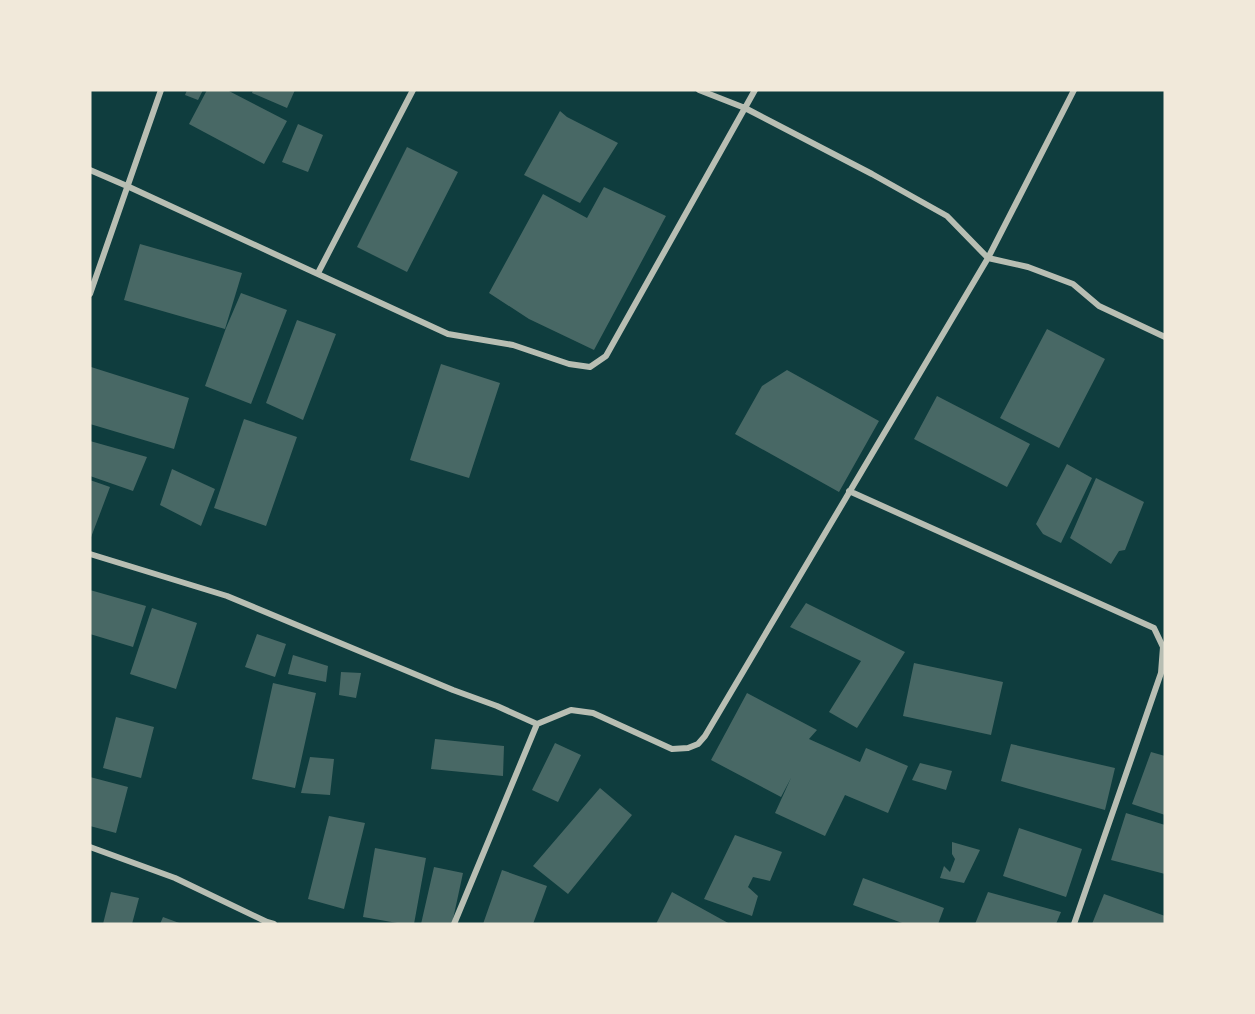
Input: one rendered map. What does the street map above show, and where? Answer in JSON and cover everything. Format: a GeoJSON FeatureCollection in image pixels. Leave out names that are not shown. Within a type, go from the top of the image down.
{"type":"FeatureCollection","features":[{"type":"Feature","properties":{"kind":"street"},"geometry":{"type":"LineString","coordinates":[[90,294],[161,90]]}},
{"type":"Feature","properties":{"kind":"street"},"geometry":{"type":"LineString","coordinates":[[318,273],[413,90]]}},
{"type":"Feature","properties":{"kind":"street"},"geometry":{"type":"LineString","coordinates":[[699,90],[745,108],[947,216],[988,258],[1028,267],[1073,284],[1099,306],[1165,337]]}},
{"type":"Feature","properties":{"kind":"street"},"geometry":{"type":"LineString","coordinates":[[90,170],[448,334],[513,345],[569,364],[590,367],[606,356],[755,90]]}},
{"type":"Feature","properties":{"kind":"street"},"geometry":{"type":"LineString","coordinates":[[454,924],[537,724],[571,710],[593,713],[672,749],[687,748],[698,744],[988,258],[1074,90]]}},
{"type":"Feature","properties":{"kind":"street"},"geometry":{"type":"LineString","coordinates":[[849,491],[1154,628],[1163,647],[1161,673],[1074,924]]}},
{"type":"Feature","properties":{"kind":"street"},"geometry":{"type":"LineString","coordinates":[[90,554],[226,596],[537,724]]}},
{"type":"Feature","properties":{"kind":"street"},"geometry":{"type":"LineString","coordinates":[[90,848],[175,878],[274,924]]}},
{"type":"Feature","properties":{"kind":"building"},"geometry":{"type":"Polygon","coordinates":[[[187,90],[203,90],[198,100],[185,95],[187,90]]]}},
{"type":"Feature","properties":{"kind":"building"},"geometry":{"type":"Polygon","coordinates":[[[207,90],[227,90],[287,121],[264,164],[189,124],[207,90]]]}},
{"type":"Feature","properties":{"kind":"building"},"geometry":{"type":"Polygon","coordinates":[[[253,90],[295,90],[287,108],[252,93],[253,90]]]}},
{"type":"Feature","properties":{"kind":"building"},"geometry":{"type":"Polygon","coordinates":[[[560,111],[567,117],[618,143],[580,203],[524,175],[560,111]]]}},
{"type":"Feature","properties":{"kind":"building"},"geometry":{"type":"Polygon","coordinates":[[[298,124],[323,135],[308,172],[282,162],[298,124]]]}},
{"type":"Feature","properties":{"kind":"building"},"geometry":{"type":"Polygon","coordinates":[[[407,147],[458,172],[407,272],[357,247],[407,147]]]}},
{"type":"Feature","properties":{"kind":"building"},"geometry":{"type":"Polygon","coordinates":[[[604,187],[666,216],[594,350],[529,319],[489,293],[543,194],[587,218],[604,187]]]}},
{"type":"Feature","properties":{"kind":"building"},"geometry":{"type":"Polygon","coordinates":[[[140,244],[242,273],[225,329],[124,300],[140,244]]]}},
{"type":"Feature","properties":{"kind":"building"},"geometry":{"type":"Polygon","coordinates":[[[241,293],[287,310],[251,404],[205,386],[241,293]]]}},
{"type":"Feature","properties":{"kind":"building"},"geometry":{"type":"Polygon","coordinates":[[[297,320],[336,334],[303,420],[266,403],[297,320]]]}},
{"type":"Feature","properties":{"kind":"building"},"geometry":{"type":"Polygon","coordinates":[[[1047,329],[1105,359],[1059,448],[1000,418],[1047,329]]]}},
{"type":"Feature","properties":{"kind":"building"},"geometry":{"type":"Polygon","coordinates":[[[441,364],[500,383],[469,478],[410,460],[441,364]]]}},
{"type":"Feature","properties":{"kind":"building"},"geometry":{"type":"Polygon","coordinates":[[[91,367],[189,398],[174,449],[90,424],[91,367]]]}},
{"type":"Feature","properties":{"kind":"building"},"geometry":{"type":"Polygon","coordinates":[[[787,370],[879,421],[839,492],[735,434],[762,386],[787,370]]]}},
{"type":"Feature","properties":{"kind":"building"},"geometry":{"type":"Polygon","coordinates":[[[937,396],[1030,444],[1007,487],[914,439],[937,396]]]}},
{"type":"Feature","properties":{"kind":"building"},"geometry":{"type":"Polygon","coordinates":[[[244,419],[297,437],[266,526],[214,508],[244,419]]]}},
{"type":"Feature","properties":{"kind":"building"},"geometry":{"type":"Polygon","coordinates":[[[90,441],[147,457],[133,491],[90,476],[90,441]]]}},
{"type":"Feature","properties":{"kind":"building"},"geometry":{"type":"Polygon","coordinates":[[[1067,464],[1092,478],[1061,543],[1043,534],[1036,524],[1067,464]]]}},
{"type":"Feature","properties":{"kind":"building"},"geometry":{"type":"Polygon","coordinates":[[[172,469],[215,489],[201,526],[160,505],[172,469]]]}},
{"type":"Feature","properties":{"kind":"building"},"geometry":{"type":"Polygon","coordinates":[[[1096,478],[1144,502],[1125,550],[1119,551],[1111,564],[1070,538],[1096,478]]]}},
{"type":"Feature","properties":{"kind":"building"},"geometry":{"type":"Polygon","coordinates":[[[90,480],[110,487],[90,540],[90,480]]]}},
{"type":"Feature","properties":{"kind":"building"},"geometry":{"type":"Polygon","coordinates":[[[90,590],[146,606],[133,647],[90,634],[90,590]]]}},
{"type":"Feature","properties":{"kind":"building"},"geometry":{"type":"Polygon","coordinates":[[[806,603],[905,652],[857,728],[829,712],[861,661],[790,627],[806,603]]]}},
{"type":"Feature","properties":{"kind":"building"},"geometry":{"type":"Polygon","coordinates":[[[152,608],[197,623],[176,689],[130,674],[152,608]]]}},
{"type":"Feature","properties":{"kind":"building"},"geometry":{"type":"Polygon","coordinates":[[[257,634],[286,644],[275,677],[245,667],[257,634]]]}},
{"type":"Feature","properties":{"kind":"building"},"geometry":{"type":"Polygon","coordinates":[[[293,655],[328,666],[326,682],[288,674],[293,655]]]}},
{"type":"Feature","properties":{"kind":"building"},"geometry":{"type":"Polygon","coordinates":[[[914,663],[1003,682],[991,735],[903,716],[914,663]]]}},
{"type":"Feature","properties":{"kind":"building"},"geometry":{"type":"Polygon","coordinates":[[[341,672],[361,673],[356,698],[339,695],[341,672]]]}},
{"type":"Feature","properties":{"kind":"building"},"geometry":{"type":"Polygon","coordinates":[[[273,683],[316,693],[295,788],[252,779],[273,683]]]}},
{"type":"Feature","properties":{"kind":"building"},"geometry":{"type":"Polygon","coordinates":[[[747,693],[817,730],[809,739],[860,762],[866,748],[908,766],[888,813],[845,795],[825,836],[775,813],[791,778],[781,797],[711,760],[747,693]]]}},
{"type":"Feature","properties":{"kind":"building"},"geometry":{"type":"Polygon","coordinates":[[[116,717],[154,727],[141,778],[103,768],[116,717]]]}},
{"type":"Feature","properties":{"kind":"building"},"geometry":{"type":"Polygon","coordinates":[[[435,739],[504,746],[503,776],[431,769],[435,739]]]}},
{"type":"Feature","properties":{"kind":"building"},"geometry":{"type":"Polygon","coordinates":[[[555,743],[581,755],[558,802],[532,790],[555,743]]]}},
{"type":"Feature","properties":{"kind":"building"},"geometry":{"type":"Polygon","coordinates":[[[1011,744],[1115,768],[1105,810],[1001,781],[1011,744]]]}},
{"type":"Feature","properties":{"kind":"building"},"geometry":{"type":"Polygon","coordinates":[[[1151,752],[1165,756],[1165,815],[1132,804],[1151,752]]]}},
{"type":"Feature","properties":{"kind":"building"},"geometry":{"type":"Polygon","coordinates":[[[310,757],[334,759],[330,795],[301,793],[310,757]]]}},
{"type":"Feature","properties":{"kind":"building"},"geometry":{"type":"Polygon","coordinates":[[[920,763],[952,771],[946,790],[912,780],[920,763]]]}},
{"type":"Feature","properties":{"kind":"building"},"geometry":{"type":"Polygon","coordinates":[[[90,777],[128,787],[116,833],[90,826],[90,777]]]}},
{"type":"Feature","properties":{"kind":"building"},"geometry":{"type":"Polygon","coordinates":[[[600,788],[632,815],[568,894],[533,866],[600,788]]]}},
{"type":"Feature","properties":{"kind":"building"},"geometry":{"type":"Polygon","coordinates":[[[1126,813],[1165,825],[1165,874],[1111,860],[1126,813]]]}},
{"type":"Feature","properties":{"kind":"building"},"geometry":{"type":"Polygon","coordinates":[[[329,816],[365,823],[344,909],[308,899],[329,816]]]}},
{"type":"Feature","properties":{"kind":"building"},"geometry":{"type":"Polygon","coordinates":[[[1019,828],[1082,849],[1066,897],[1003,876],[1019,828]]]}},
{"type":"Feature","properties":{"kind":"building"},"geometry":{"type":"Polygon","coordinates":[[[735,835],[782,852],[770,881],[753,877],[748,887],[758,896],[752,916],[704,899],[735,835]]]}},
{"type":"Feature","properties":{"kind":"building"},"geometry":{"type":"Polygon","coordinates":[[[952,842],[980,850],[964,883],[940,878],[944,866],[950,872],[955,859],[952,854],[952,842]]]}},
{"type":"Feature","properties":{"kind":"building"},"geometry":{"type":"Polygon","coordinates":[[[375,848],[426,858],[414,924],[363,917],[375,848]]]}},
{"type":"Feature","properties":{"kind":"building"},"geometry":{"type":"Polygon","coordinates":[[[434,867],[463,873],[452,924],[421,924],[434,867]]]}},
{"type":"Feature","properties":{"kind":"building"},"geometry":{"type":"Polygon","coordinates":[[[502,870],[547,886],[533,924],[483,924],[502,870]]]}},
{"type":"Feature","properties":{"kind":"building"},"geometry":{"type":"Polygon","coordinates":[[[863,878],[944,908],[938,924],[905,924],[853,905],[863,878]]]}},
{"type":"Feature","properties":{"kind":"building"},"geometry":{"type":"Polygon","coordinates":[[[111,892],[139,898],[132,924],[103,924],[111,892]]]}},
{"type":"Feature","properties":{"kind":"building"},"geometry":{"type":"Polygon","coordinates":[[[672,892],[730,924],[656,924],[672,892]]]}},
{"type":"Feature","properties":{"kind":"building"},"geometry":{"type":"Polygon","coordinates":[[[988,892],[1061,912],[1056,924],[975,924],[988,892]]]}},
{"type":"Feature","properties":{"kind":"building"},"geometry":{"type":"Polygon","coordinates":[[[1104,894],[1165,916],[1165,924],[1092,924],[1104,894]]]}},
{"type":"Feature","properties":{"kind":"building"},"geometry":{"type":"Polygon","coordinates":[[[163,917],[182,924],[160,924],[163,917]]]}}]}
